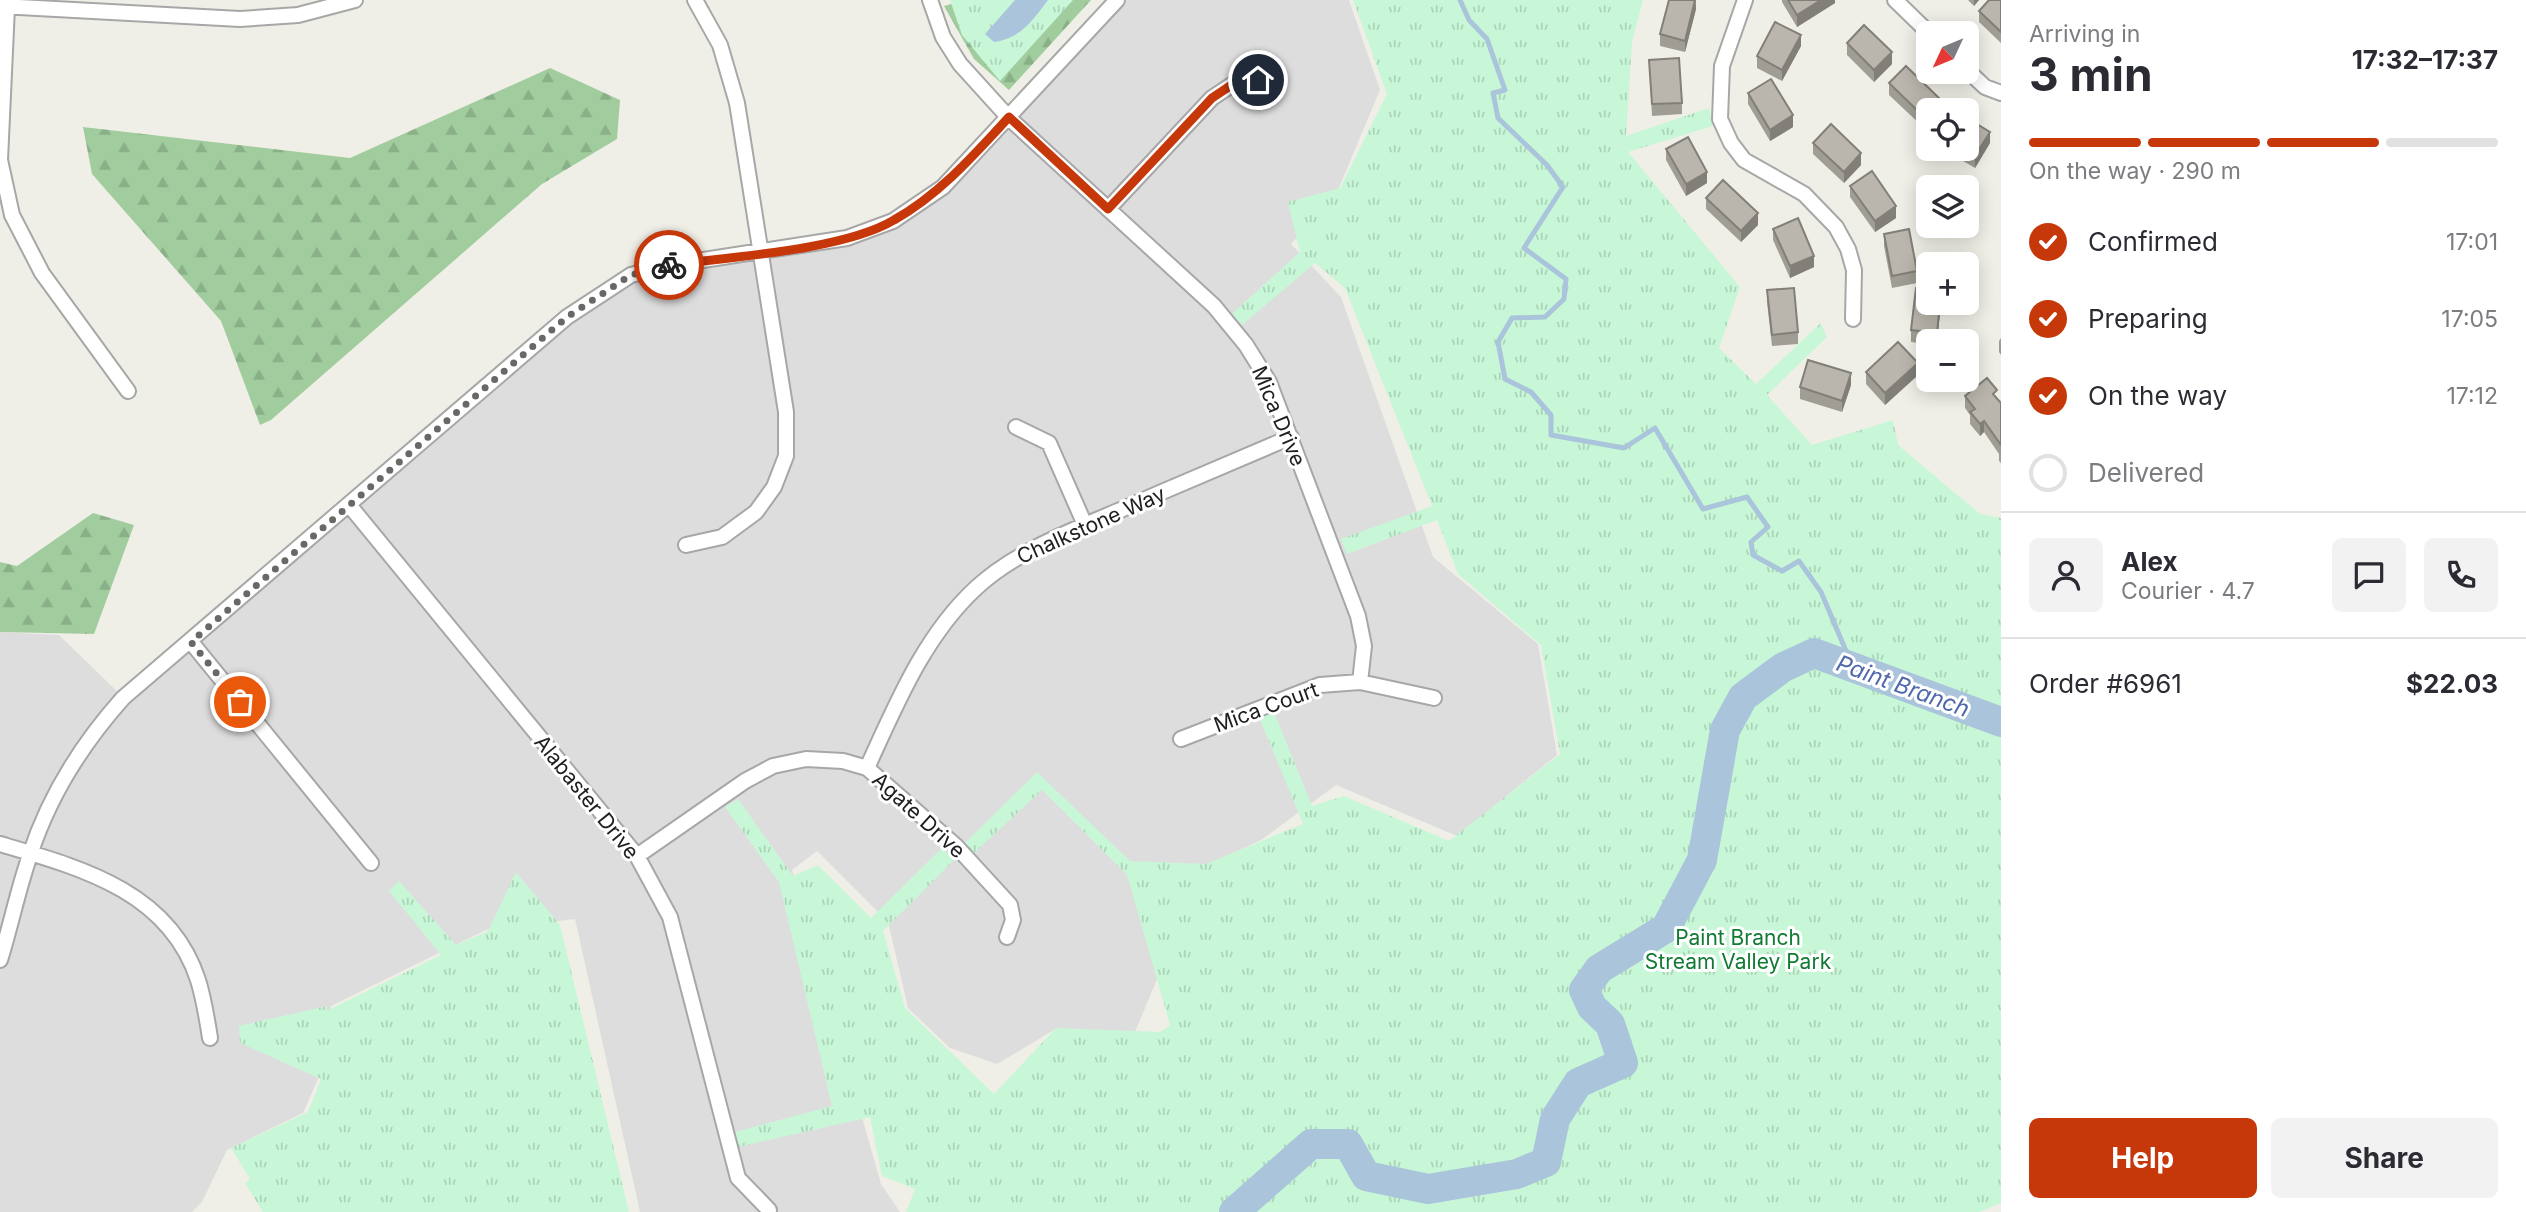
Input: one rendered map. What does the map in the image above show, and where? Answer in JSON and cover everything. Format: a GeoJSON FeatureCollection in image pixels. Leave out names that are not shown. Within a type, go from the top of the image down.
{"type":"FeatureCollection","features":[{"type":"Feature","properties":{"kind":"street"},"geometry":{"type":"LineString","coordinates":[[128,391],[42,273],[12,215],[0,160],[4,6],[240,19],[298,15],[355,0]]}},
{"type":"Feature","properties":{"kind":"street"},"geometry":{"type":"LineString","coordinates":[[686,545],[722,537],[756,512],[774,487],[786,456],[786,412],[737,103],[720,45],[695,0]]}},
{"type":"Feature","properties":{"kind":"street","name":"Mica Drive"},"geometry":{"type":"LineString","coordinates":[[930,0],[943,37],[960,64],[1009,117],[1214,306],[1246,345],[1269,382],[1358,616],[1364,646],[1360,682]]}},
{"type":"Feature","properties":{"kind":"street"},"geometry":{"type":"LineString","coordinates":[[0,960],[30,853],[60,784],[93,731],[123,698],[350,506],[567,317],[605,289],[631,275],[664,266],[847,238],[893,221],[943,187],[1117,0]]}},
{"type":"Feature","properties":{"kind":"street"},"geometry":{"type":"LineString","coordinates":[[1745,0],[1722,66],[1720,119],[1731,143],[1744,160],[1804,194],[1836,227],[1848,249],[1854,270],[1853,319]]}},
{"type":"Feature","properties":{"kind":"street"},"geometry":{"type":"LineString","coordinates":[[1895,0],[1917,21]]}},
{"type":"Feature","properties":{"kind":"street"},"geometry":{"type":"LineString","coordinates":[[1108,209],[1212,98],[1233,84],[1258,80]]}},
{"type":"Feature","properties":{"kind":"street"},"geometry":{"type":"LineString","coordinates":[[1979,82],[1985,88],[2001,93]]}},
{"type":"Feature","properties":{"kind":"street"},"geometry":{"type":"LineString","coordinates":[[1016,427],[1049,443],[1085,525]]}},
{"type":"Feature","properties":{"kind":"street","name":"Chalkstone Way"},"geometry":{"type":"LineString","coordinates":[[867,768],[911,673],[946,622],[976,588],[1011,560],[1085,525],[1291,437]]}},
{"type":"Feature","properties":{"kind":"street","name":"Alabaster Drive"},"geometry":{"type":"LineString","coordinates":[[350,506],[637,856],[670,917],[738,1178],[769,1210]]}},
{"type":"Feature","properties":{"kind":"street"},"geometry":{"type":"LineString","coordinates":[[191,642],[371,863]]}},
{"type":"Feature","properties":{"kind":"street","name":"Mica Court"},"geometry":{"type":"LineString","coordinates":[[1181,739],[1320,685],[1360,682],[1434,698]]}},
{"type":"Feature","properties":{"kind":"street","name":"Agate Drive"},"geometry":{"type":"LineString","coordinates":[[637,856],[745,781],[773,766],[806,759],[843,761],[867,768],[956,846],[1010,905],[1013,920],[1007,937]]}},
{"type":"Feature","properties":{"kind":"street"},"geometry":{"type":"LineString","coordinates":[[0,844],[105,878],[159,914],[194,970],[210,1038]]}},
{"type":"Feature","properties":{"kind":"shaded area"},"geometry":{"type":"Polygon","coordinates":[[[1117,0],[1349,0],[1380,90],[1338,190],[1291,244],[1341,297],[1433,557],[1538,644],[1557,755],[1457,836],[1336,785],[1261,840],[1204,867],[1135,1032],[1054,1030],[997,1064],[950,1048],[908,1008],[888,922],[817,851],[792,870],[881,1184],[900,1212],[640,1212],[575,919],[486,930],[331,1006],[318,1079],[303,1113],[227,1150],[202,1202],[192,1212],[0,1212],[0,632],[59,635],[124,698],[567,317],[631,275],[847,238],[943,186],[1117,0]]]}},
{"type":"Feature","properties":{"kind":"green space"},"geometry":{"type":"Polygon","coordinates":[[[950,0],[1073,0],[1000,81],[962,35],[950,0]]]}},
{"type":"Feature","properties":{"kind":"green space"},"geometry":{"type":"Polygon","coordinates":[[[966,0],[1091,0],[1009,90],[974,59],[944,6],[966,0]]]}},
{"type":"Feature","properties":{"kind":"green space","name":"Paint Branch Stream Valley Park"},"geometry":{"type":"Polygon","coordinates":[[[1353,0],[1643,0],[1632,42],[1626,136],[1709,108],[1713,126],[1628,152],[1740,287],[1719,348],[1756,384],[1821,323],[1827,337],[1767,395],[1812,445],[1893,420],[1898,445],[1980,514],[2001,518],[2001,1203],[1979,1212],[906,1212],[915,1189],[882,1176],[870,1117],[738,1147],[735,1132],[832,1106],[779,882],[725,807],[738,799],[793,876],[818,865],[871,918],[942,848],[954,860],[883,931],[905,1008],[994,1094],[1056,1028],[1160,1032],[1170,1025],[1127,875],[1042,790],[974,853],[965,843],[1037,772],[1130,861],[1206,864],[1303,824],[1259,717],[1274,712],[1312,806],[1344,796],[1449,841],[1560,754],[1541,645],[1458,574],[1437,520],[1347,554],[1341,539],[1432,506],[1345,288],[1315,263],[1242,325],[1232,314],[1300,252],[1288,202],[1340,188],[1387,94],[1353,0]]]}},
{"type":"Feature","properties":{"kind":"green space"},"geometry":{"type":"Polygon","coordinates":[[[550,68],[620,100],[617,139],[542,184],[271,420],[260,425],[221,321],[92,174],[83,127],[350,158],[550,68]]]}},
{"type":"Feature","properties":{"kind":"green space"},"geometry":{"type":"Polygon","coordinates":[[[93,513],[134,525],[94,634],[0,632],[0,562],[17,566],[93,513]]]}},
{"type":"Feature","properties":{"kind":"green space"},"geometry":{"type":"Polygon","coordinates":[[[516,872],[560,925],[629,1212],[263,1212],[245,1183],[250,1179],[231,1148],[308,1112],[321,1079],[240,1043],[239,1026],[327,1006],[326,1011],[441,955],[389,891],[399,881],[456,945],[488,931],[516,872]]]}},
{"type":"Feature","properties":{"kind":"water"},"geometry":{"type":"Polygon","coordinates":[[[1015,0],[1048,0],[1019,33],[994,42],[985,34],[1015,0]]]}},
{"type":"Feature","properties":{"kind":"building"},"geometry":{"type":"Polygon","coordinates":[[[1669,0],[1695,0],[1685,41],[1660,34],[1669,0]]]}},
{"type":"Feature","properties":{"kind":"building"},"geometry":{"type":"Polygon","coordinates":[[[1788,0],[1821,0],[1797,15],[1788,0]]]}},
{"type":"Feature","properties":{"kind":"building"},"geometry":{"type":"Polygon","coordinates":[[[1989,0],[2001,0],[2001,32],[1979,11],[1989,0]]]}},
{"type":"Feature","properties":{"kind":"building"},"geometry":{"type":"Polygon","coordinates":[[[1775,22],[1801,35],[1782,70],[1757,56],[1775,22]]]}},
{"type":"Feature","properties":{"kind":"building"},"geometry":{"type":"Polygon","coordinates":[[[1864,25],[1892,52],[1874,70],[1847,43],[1864,25]]]}},
{"type":"Feature","properties":{"kind":"building"},"geometry":{"type":"Polygon","coordinates":[[[1679,58],[1682,103],[1652,104],[1649,60],[1679,58]]]}},
{"type":"Feature","properties":{"kind":"building"},"geometry":{"type":"Polygon","coordinates":[[[1906,66],[1916,76],[1916,84],[1925,84],[1939,98],[1916,98],[1916,109],[1889,83],[1906,66]]]}},
{"type":"Feature","properties":{"kind":"building"},"geometry":{"type":"Polygon","coordinates":[[[1771,79],[1793,115],[1770,130],[1748,93],[1771,79]]]}},
{"type":"Feature","properties":{"kind":"building"},"geometry":{"type":"Polygon","coordinates":[[[1831,124],[1861,153],[1844,172],[1813,143],[1831,124]]]}},
{"type":"Feature","properties":{"kind":"building"},"geometry":{"type":"Polygon","coordinates":[[[1979,125],[1990,132],[1979,150],[1979,125]]]}},
{"type":"Feature","properties":{"kind":"building"},"geometry":{"type":"Polygon","coordinates":[[[1688,137],[1707,172],[1686,184],[1666,149],[1688,137]]]}},
{"type":"Feature","properties":{"kind":"building"},"geometry":{"type":"Polygon","coordinates":[[[1872,171],[1896,206],[1875,221],[1850,186],[1872,171]]]}},
{"type":"Feature","properties":{"kind":"building"},"geometry":{"type":"Polygon","coordinates":[[[1723,180],[1758,213],[1741,231],[1706,198],[1723,180]]]}},
{"type":"Feature","properties":{"kind":"building"},"geometry":{"type":"Polygon","coordinates":[[[1798,218],[1814,256],[1790,266],[1773,229],[1798,218]]]}},
{"type":"Feature","properties":{"kind":"building"},"geometry":{"type":"Polygon","coordinates":[[[1909,229],[1916,271],[1892,276],[1884,234],[1909,229]]]}},
{"type":"Feature","properties":{"kind":"building"},"geometry":{"type":"Polygon","coordinates":[[[1794,288],[1798,332],[1772,335],[1767,290],[1794,288]]]}},
{"type":"Feature","properties":{"kind":"building"},"geometry":{"type":"Polygon","coordinates":[[[1916,288],[1916,315],[1939,315],[1937,329],[1911,330],[1916,288]]]}},
{"type":"Feature","properties":{"kind":"building"},"geometry":{"type":"Polygon","coordinates":[[[1898,342],[1916,361],[1916,365],[1885,393],[1866,372],[1898,342]]]}},
{"type":"Feature","properties":{"kind":"building"},"geometry":{"type":"Polygon","coordinates":[[[1808,360],[1851,373],[1842,401],[1800,387],[1808,360]]]}},
{"type":"Feature","properties":{"kind":"building"},"geometry":{"type":"Polygon","coordinates":[[[1987,378],[1997,390],[1993,394],[2001,403],[2001,445],[1984,421],[1980,424],[1970,412],[1975,409],[1965,396],[1970,392],[1979,392],[1979,385],[1987,378]]]}},
{"type":"Feature","properties":{"kind":"waterway"},"geometry":{"type":"LineString","coordinates":[[1460,0],[1469,20],[1487,39],[1505,90],[1493,93],[1498,118],[1547,165],[1563,187],[1524,248],[1566,279],[1564,299],[1545,317],[1512,318],[1498,342],[1505,379],[1531,392],[1551,415],[1551,435],[1624,448],[1655,428],[1703,509],[1747,497],[1768,527],[1751,542],[1753,555],[1782,571],[1799,561],[1821,592],[1852,665]]}},
{"type":"Feature","properties":{"kind":"waterway","name":"Paint Branch"},"geometry":{"type":"LineString","coordinates":[[1234,1212],[1311,1144],[1348,1144],[1366,1176],[1428,1189],[1517,1174],[1546,1162],[1555,1119],[1578,1083],[1623,1063],[1610,1024],[1592,1007],[1584,990],[1599,969],[1666,928],[1702,860],[1725,730],[1743,697],[1782,668],[1814,653],[2001,722]]}},
{"type":"Feature","properties":{"kind":"way so far"},"geometry":{"type":"LineString","coordinates":[[240,702],[191,642],[567,317],[605,289],[631,275],[669,265]]}},
{"type":"Feature","properties":{"kind":"route"},"geometry":{"type":"LineString","coordinates":[[669,265],[847,238],[893,221],[943,187],[1009,117],[1108,209],[1212,98],[1233,84],[1258,80]]}}]}
